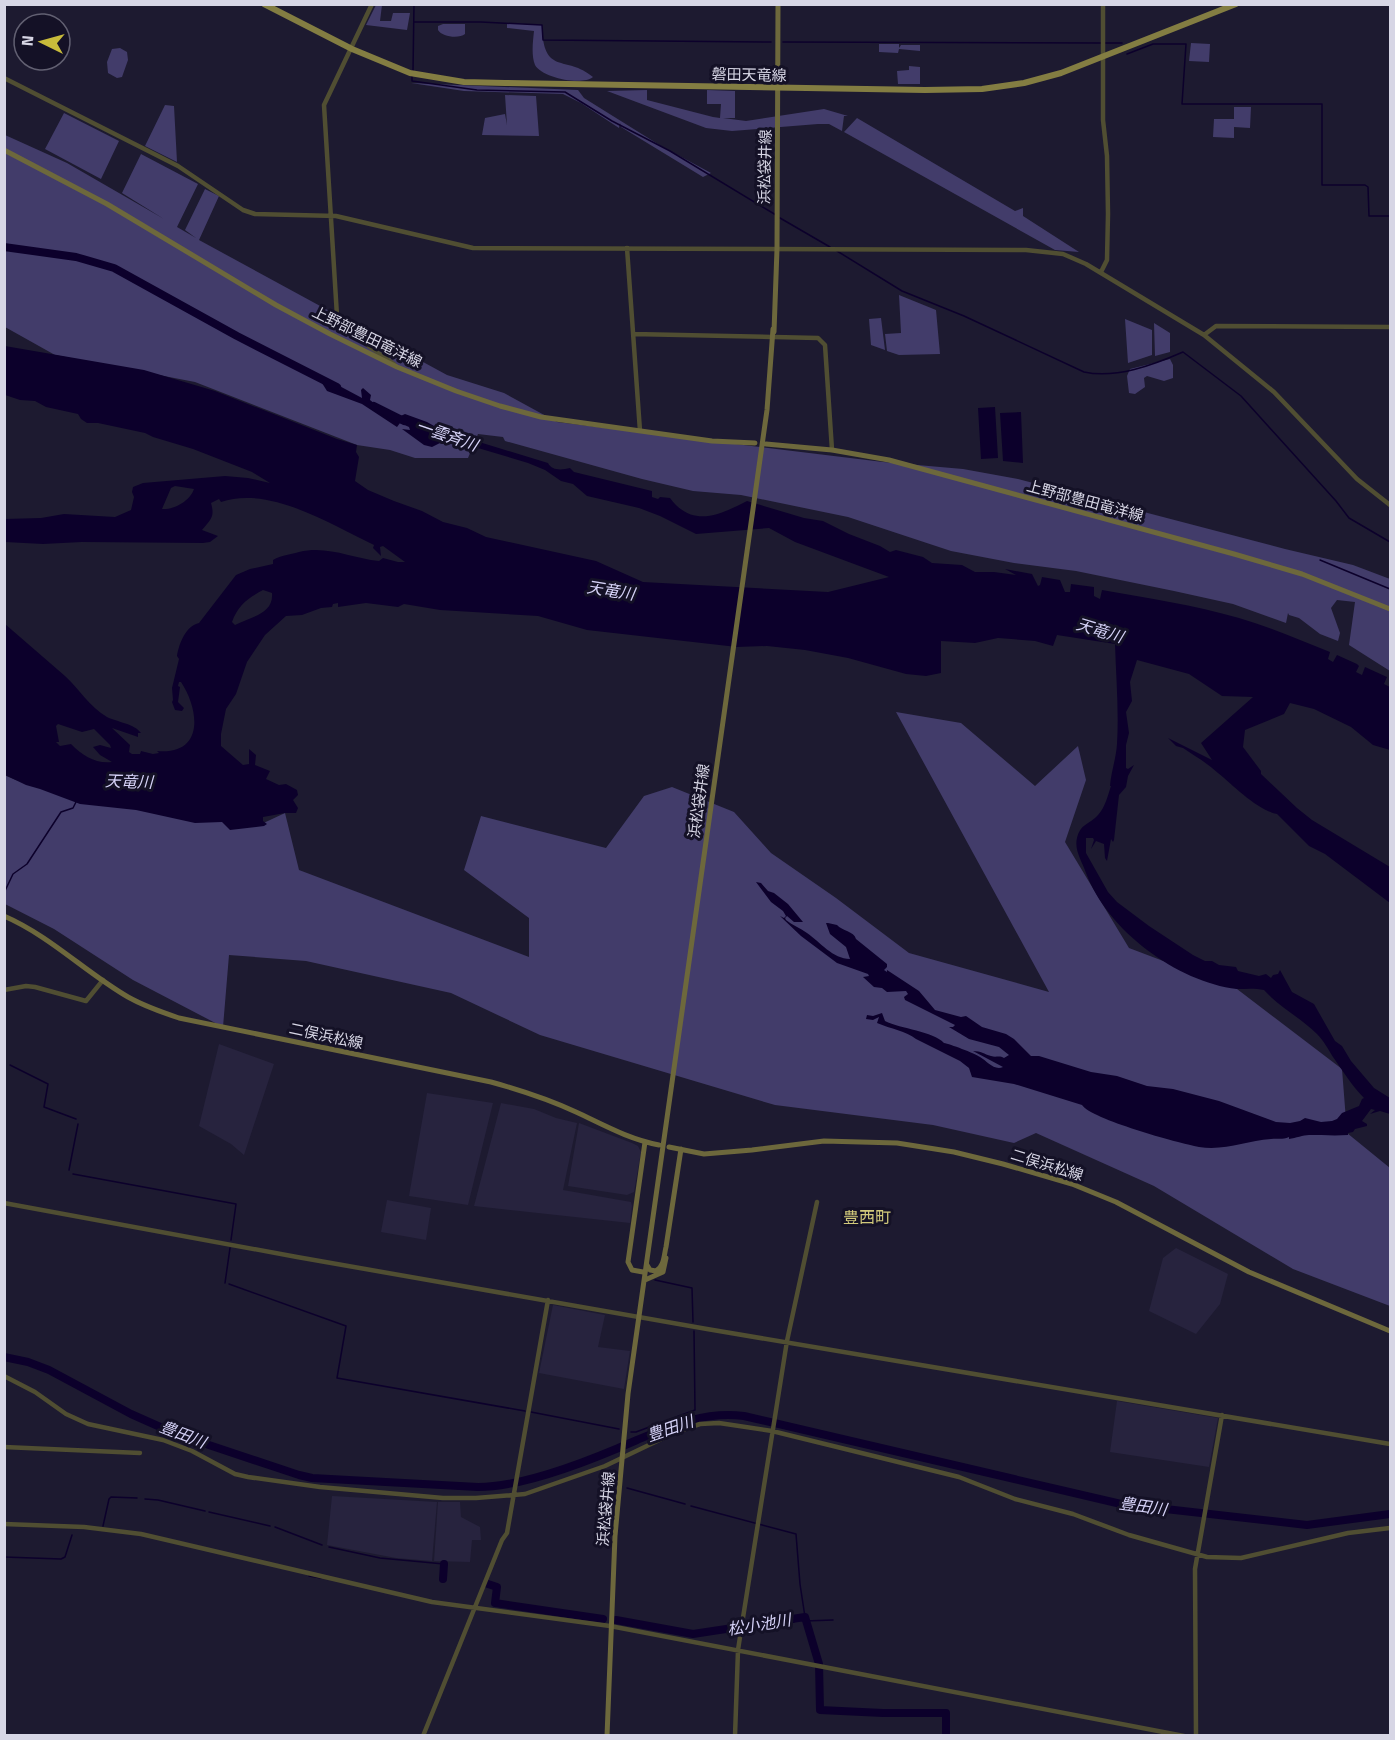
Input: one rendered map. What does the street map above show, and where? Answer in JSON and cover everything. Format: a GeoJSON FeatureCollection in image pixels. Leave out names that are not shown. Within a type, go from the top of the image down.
{"type":"FeatureCollection","features":[{"type":"Feature","properties":{"kind":"main road","name":"磐田天竜線"},"geometry":{"type":"LineString","coordinates":[[264,4],[352,49],[410,73],[464,82],[982,89],[1024,83],[1061,72],[1236,4]]}},
{"type":"Feature","properties":{"kind":"main road","name":"浜松袋井線"},"geometry":{"type":"LineString","coordinates":[[607,1736],[615,1536],[628,1394],[766,410],[773,337],[777,249],[778,4]]}},
{"type":"Feature","properties":{"kind":"main road","name":"上野部豊田竜洋線"},"geometry":{"type":"LineString","coordinates":[[4,150],[107,204],[276,305],[330,334],[397,367],[456,391],[541,417],[712,441],[754,443]]}},
{"type":"Feature","properties":{"kind":"main road","name":"上野部豊田竜洋線"},"geometry":{"type":"LineString","coordinates":[[766,444],[832,450],[889,460],[1302,574],[1390,609]]}},
{"type":"Feature","properties":{"kind":"main road","name":"二俣浜松線"},"geometry":{"type":"LineString","coordinates":[[4,916],[44,936],[103,980],[147,1006],[179,1018],[441,1071],[521,1090],[579,1113],[626,1136],[658,1145]]}},
{"type":"Feature","properties":{"kind":"main road"},"geometry":{"type":"LineString","coordinates":[[643,1272],[632,1270],[628,1262],[645,1142]]}},
{"type":"Feature","properties":{"kind":"main road","name":"二俣浜松線"},"geometry":{"type":"LineString","coordinates":[[669,1147],[704,1154],[824,1142],[897,1143],[954,1152],[1003,1164],[1072,1184],[1116,1202],[1249,1272],[1390,1331]]}},
{"type":"Feature","properties":{"kind":"main road"},"geometry":{"type":"LineString","coordinates":[[644,1282],[664,1270],[681,1149]]}},
{"type":"Feature","properties":{"kind":"main road"},"geometry":{"type":"LineString","coordinates":[[647,1263],[652,1271],[660,1269],[666,1247]]}},
{"type":"Feature","properties":{"kind":"main road","name":"浜松袋井線"},"geometry":{"type":"LineString","coordinates":[[644,1282],[643,1272],[647,1263]]}},
{"type":"Feature","properties":{"kind":"street"},"geometry":{"type":"LineString","coordinates":[[372,4],[324,105],[337,316],[346,330],[385,356],[397,367]]}},
{"type":"Feature","properties":{"kind":"street"},"geometry":{"type":"LineString","coordinates":[[1101,273],[1107,260],[1107,156],[1103,120],[1103,4]]}},
{"type":"Feature","properties":{"kind":"street"},"geometry":{"type":"LineString","coordinates":[[4,78],[178,166],[250,213],[331,215],[473,248],[1045,251],[1071,257],[1204,335],[1274,392],[1357,479],[1390,505]]}},
{"type":"Feature","properties":{"kind":"street"},"geometry":{"type":"LineString","coordinates":[[627,248],[640,431]]}},
{"type":"Feature","properties":{"kind":"street"},"geometry":{"type":"LineString","coordinates":[[1204,335],[1216,326],[1390,327]]}},
{"type":"Feature","properties":{"kind":"street"},"geometry":{"type":"LineString","coordinates":[[633,334],[818,338],[825,345],[832,450]]}},
{"type":"Feature","properties":{"kind":"street"},"geometry":{"type":"LineString","coordinates":[[4,990],[26,986],[35,987],[86,1001],[103,980]]}},
{"type":"Feature","properties":{"kind":"street"},"geometry":{"type":"LineString","coordinates":[[735,1736],[738,1650],[757,1524],[787,1341],[817,1202]]}},
{"type":"Feature","properties":{"kind":"street"},"geometry":{"type":"LineString","coordinates":[[4,1203],[639,1317],[1390,1444]]}},
{"type":"Feature","properties":{"kind":"street"},"geometry":{"type":"LineString","coordinates":[[423,1736],[502,1540],[507,1533],[548,1300]]}},
{"type":"Feature","properties":{"kind":"street"},"geometry":{"type":"LineString","coordinates":[[4,1376],[24,1385],[66,1414],[81,1421],[163,1440],[235,1474],[320,1487],[443,1498],[512,1496],[553,1486],[623,1459],[676,1432],[700,1425],[729,1424],[772,1429],[959,1477],[1015,1499],[1073,1514],[1129,1535],[1197,1556],[1219,1559],[1241,1558],[1348,1533],[1390,1528]]}},
{"type":"Feature","properties":{"kind":"street"},"geometry":{"type":"LineString","coordinates":[[1196,1736],[1195,1587],[1197,1556],[1222,1415]]}},
{"type":"Feature","properties":{"kind":"street"},"geometry":{"type":"LineString","coordinates":[[4,1447],[140,1453]]}},
{"type":"Feature","properties":{"kind":"street"},"geometry":{"type":"LineString","coordinates":[[4,1524],[84,1527],[141,1534],[432,1602],[610,1626],[1184,1736]]}},
{"type":"Feature","properties":{"kind":"shaded area"},"geometry":{"type":"Polygon","coordinates":[[[376,5],[382,5],[380,21],[391,21],[393,13],[410,13],[407,30],[366,25],[376,5]]]}},
{"type":"Feature","properties":{"kind":"shaded area"},"geometry":{"type":"Polygon","coordinates":[[[507,23],[542,25],[543,41],[551,58],[583,70],[593,77],[588,80],[572,81],[545,74],[535,65],[534,31],[507,28],[507,23]]]}},
{"type":"Feature","properties":{"kind":"shaded area"},"geometry":{"type":"Polygon","coordinates":[[[465,24],[465,34],[455,37],[447,36],[438,30],[438,26],[465,24]]]}},
{"type":"Feature","properties":{"kind":"shaded area"},"geometry":{"type":"Polygon","coordinates":[[[1191,43],[1210,44],[1209,62],[1189,61],[1191,43]]]}},
{"type":"Feature","properties":{"kind":"shaded area"},"geometry":{"type":"Polygon","coordinates":[[[879,44],[899,44],[899,48],[901,45],[920,45],[920,51],[899,49],[898,53],[879,52],[879,44]]]}},
{"type":"Feature","properties":{"kind":"shaded area"},"geometry":{"type":"Polygon","coordinates":[[[120,48],[127,52],[128,60],[122,77],[117,78],[108,73],[107,62],[112,49],[120,48]]]}},
{"type":"Feature","properties":{"kind":"shaded area"},"geometry":{"type":"Polygon","coordinates":[[[909,66],[920,67],[920,84],[898,84],[897,71],[909,70],[909,66]]]}},
{"type":"Feature","properties":{"kind":"shaded area"},"geometry":{"type":"Polygon","coordinates":[[[411,83],[578,90],[584,98],[661,146],[711,173],[703,177],[621,127],[620,123],[619,128],[563,94],[464,91],[411,83]]]}},
{"type":"Feature","properties":{"kind":"shaded area"},"geometry":{"type":"Polygon","coordinates":[[[647,90],[647,100],[720,118],[721,104],[707,104],[707,90],[735,91],[735,118],[723,118],[746,121],[824,109],[848,116],[844,116],[842,131],[829,124],[818,124],[732,131],[706,128],[607,91],[647,90]]]}},
{"type":"Feature","properties":{"kind":"shaded area"},"geometry":{"type":"Polygon","coordinates":[[[505,95],[536,96],[539,136],[482,135],[485,118],[505,114],[507,125],[505,95]]]}},
{"type":"Feature","properties":{"kind":"shaded area"},"geometry":{"type":"Polygon","coordinates":[[[165,105],[174,106],[177,162],[145,146],[165,105]]]}},
{"type":"Feature","properties":{"kind":"shaded area"},"geometry":{"type":"Polygon","coordinates":[[[1234,107],[1251,107],[1250,128],[1234,127],[1234,138],[1213,137],[1214,119],[1234,119],[1234,107]]]}},
{"type":"Feature","properties":{"kind":"shaded area"},"geometry":{"type":"Polygon","coordinates":[[[64,113],[119,141],[101,179],[45,149],[64,113]]]}},
{"type":"Feature","properties":{"kind":"shaded area"},"geometry":{"type":"Polygon","coordinates":[[[857,118],[1015,211],[1023,208],[1023,216],[1079,252],[1055,250],[844,132],[857,118]]]}},
{"type":"Feature","properties":{"kind":"shaded area"},"geometry":{"type":"Polygon","coordinates":[[[5,135],[67,163],[164,219],[122,193],[141,154],[198,184],[177,227],[196,238],[185,230],[205,189],[219,196],[199,240],[447,375],[504,393],[557,422],[883,462],[963,469],[1018,479],[1353,565],[1390,579],[1390,671],[1349,645],[1355,602],[1337,600],[1331,608],[1340,633],[1338,641],[1320,634],[1299,618],[1288,613],[1286,623],[1233,604],[1174,591],[1076,571],[1014,563],[951,551],[848,517],[741,495],[693,491],[505,441],[503,437],[478,434],[468,458],[415,458],[390,450],[357,445],[195,382],[55,355],[5,327],[5,135]]]}},
{"type":"Feature","properties":{"kind":"shaded area"},"geometry":{"type":"Polygon","coordinates":[[[899,295],[936,310],[940,354],[899,355],[887,351],[885,334],[901,333],[899,295]]]}},
{"type":"Feature","properties":{"kind":"shaded area"},"geometry":{"type":"Polygon","coordinates":[[[881,318],[885,350],[871,345],[869,319],[881,318]]]}},
{"type":"Feature","properties":{"kind":"shaded area"},"geometry":{"type":"Polygon","coordinates":[[[1125,319],[1152,330],[1152,355],[1128,363],[1125,319]]]}},
{"type":"Feature","properties":{"kind":"shaded area"},"geometry":{"type":"Polygon","coordinates":[[[1154,323],[1170,333],[1170,352],[1155,356],[1154,323]]]}},
{"type":"Feature","properties":{"kind":"shaded area"},"geometry":{"type":"Polygon","coordinates":[[[1170,359],[1173,365],[1173,378],[1164,381],[1147,376],[1144,378],[1145,387],[1135,394],[1129,393],[1127,376],[1130,369],[1170,359]]]}},
{"type":"Feature","properties":{"kind":"shaded area"},"geometry":{"type":"Polygon","coordinates":[[[896,712],[961,723],[1035,786],[1078,746],[1086,780],[1065,842],[1129,948],[1237,989],[1342,1069],[1347,1133],[1390,1168],[1390,1306],[1293,1269],[1154,1186],[1036,1133],[1014,1143],[933,1125],[775,1105],[540,1035],[451,993],[306,961],[229,955],[223,1027],[133,980],[54,929],[5,904],[4,775],[16,780],[255,827],[285,813],[299,870],[529,957],[529,918],[464,870],[481,816],[606,848],[644,796],[672,787],[734,812],[771,853],[909,953],[1049,992],[896,712]]]}},
{"type":"Feature","properties":{"kind":"shaded area"},"geometry":{"type":"Polygon","coordinates":[[[219,1044],[274,1064],[244,1155],[231,1144],[199,1126],[219,1044]]]}},
{"type":"Feature","properties":{"kind":"shaded area"},"geometry":{"type":"Polygon","coordinates":[[[427,1093],[493,1103],[468,1205],[409,1196],[427,1093]]]}},
{"type":"Feature","properties":{"kind":"shaded area"},"geometry":{"type":"Polygon","coordinates":[[[501,1103],[534,1109],[577,1123],[563,1190],[631,1202],[630,1223],[474,1206],[501,1103]]]}},
{"type":"Feature","properties":{"kind":"shaded area"},"geometry":{"type":"Polygon","coordinates":[[[579,1123],[638,1146],[641,1152],[634,1192],[627,1195],[568,1186],[579,1123]]]}},
{"type":"Feature","properties":{"kind":"shaded area"},"geometry":{"type":"Polygon","coordinates":[[[387,1200],[431,1208],[426,1240],[381,1232],[387,1200]]]}},
{"type":"Feature","properties":{"kind":"shaded area"},"geometry":{"type":"Polygon","coordinates":[[[1176,1248],[1228,1274],[1220,1304],[1196,1334],[1149,1311],[1163,1258],[1176,1248]]]}},
{"type":"Feature","properties":{"kind":"shaded area"},"geometry":{"type":"Polygon","coordinates":[[[553,1305],[605,1315],[598,1347],[630,1351],[624,1389],[539,1373],[553,1305]]]}},
{"type":"Feature","properties":{"kind":"shaded area"},"geometry":{"type":"Polygon","coordinates":[[[1117,1401],[1218,1418],[1209,1467],[1110,1452],[1117,1401]]]}},
{"type":"Feature","properties":{"kind":"shaded area"},"geometry":{"type":"Polygon","coordinates":[[[332,1496],[437,1502],[432,1561],[396,1558],[327,1545],[332,1496]]]}},
{"type":"Feature","properties":{"kind":"shaded area"},"geometry":{"type":"Polygon","coordinates":[[[438,1502],[460,1502],[461,1517],[480,1527],[481,1540],[472,1540],[470,1562],[434,1561],[438,1502]]]}},
{"type":"Feature","properties":{"kind":"water","name":"天竜川"},"geometry":{"type":"Polygon","coordinates":[[[5,346],[144,370],[215,391],[357,445],[356,452],[359,457],[355,481],[368,490],[422,511],[443,522],[467,528],[486,537],[596,561],[643,582],[828,592],[889,577],[795,542],[769,528],[696,534],[639,508],[587,496],[573,484],[561,481],[545,470],[528,463],[451,440],[432,447],[424,445],[402,429],[410,430],[409,427],[400,423],[397,427],[362,404],[327,391],[322,383],[332,382],[362,398],[363,388],[371,395],[370,400],[394,419],[405,414],[427,422],[450,435],[548,463],[555,469],[570,468],[574,472],[652,491],[652,497],[670,498],[679,508],[698,516],[717,514],[747,501],[804,518],[823,521],[890,552],[896,550],[923,557],[932,563],[962,565],[975,572],[1016,575],[1005,569],[1032,574],[1038,586],[1042,577],[1060,580],[1065,592],[1070,592],[1071,584],[1094,587],[1094,596],[1100,599],[1102,590],[1222,613],[1330,652],[1328,659],[1333,662],[1337,655],[1357,664],[1359,666],[1356,672],[1362,675],[1365,667],[1387,677],[1384,684],[1390,687],[1390,750],[1373,745],[1351,727],[1314,709],[1290,703],[1284,714],[1245,730],[1243,747],[1261,774],[1297,808],[1312,820],[1390,867],[1390,903],[1325,854],[1309,846],[1277,814],[1254,803],[1210,766],[1183,748],[1176,746],[1168,738],[1212,760],[1201,743],[1253,697],[1222,696],[1189,674],[1137,660],[1130,682],[1132,701],[1126,712],[1129,733],[1126,745],[1126,768],[1134,765],[1128,776],[1126,787],[1119,795],[1114,840],[1113,842],[1111,839],[1107,861],[1104,844],[1096,841],[1091,849],[1093,838],[1086,838],[1086,853],[1108,892],[1117,902],[1193,955],[1205,961],[1236,967],[1238,971],[1259,976],[1266,974],[1271,978],[1280,970],[1292,992],[1314,1004],[1335,1041],[1342,1046],[1351,1061],[1374,1088],[1390,1098],[1390,1114],[1380,1111],[1370,1114],[1375,1110],[1371,1109],[1362,1121],[1367,1126],[1355,1129],[1348,1135],[1307,1135],[1209,1148],[1188,1145],[1136,1130],[1101,1117],[1082,1105],[1014,1084],[972,1077],[969,1068],[960,1061],[908,1034],[877,1023],[879,1017],[873,1020],[866,1019],[867,1015],[882,1013],[885,1021],[925,1033],[944,1043],[977,1055],[997,1068],[1003,1067],[973,1051],[993,1057],[1004,1058],[1009,1055],[999,1047],[969,1039],[949,1027],[955,1025],[905,1000],[904,997],[908,994],[906,991],[887,992],[882,988],[874,987],[863,977],[869,976],[868,974],[837,963],[801,936],[780,916],[784,918],[786,916],[771,902],[756,882],[761,883],[768,891],[788,904],[803,922],[794,922],[787,916],[786,920],[832,953],[850,959],[846,947],[830,934],[826,923],[837,925],[853,934],[887,964],[884,970],[919,991],[935,1010],[961,1017],[966,1016],[982,1027],[1006,1034],[1031,1056],[1039,1056],[1091,1072],[1117,1076],[1147,1086],[1173,1089],[1219,1101],[1276,1122],[1290,1123],[1305,1118],[1321,1122],[1332,1121],[1342,1113],[1359,1106],[1364,1098],[1322,1039],[1264,990],[1237,989],[1214,984],[1191,976],[1168,964],[1127,933],[1096,894],[1079,856],[1076,842],[1081,829],[1103,809],[1111,786],[1118,732],[1115,644],[1057,635],[1053,646],[1035,641],[998,638],[975,643],[941,641],[941,673],[926,676],[906,674],[848,658],[805,650],[767,646],[737,647],[587,630],[538,616],[440,610],[404,604],[398,607],[366,603],[338,607],[338,603],[333,604],[332,607],[321,608],[302,615],[286,616],[265,635],[247,662],[236,694],[226,709],[221,734],[221,746],[243,765],[249,764],[249,749],[256,755],[255,765],[270,771],[266,779],[279,785],[286,784],[297,790],[298,795],[293,800],[298,808],[296,813],[263,817],[263,821],[267,824],[264,826],[230,830],[222,822],[195,823],[136,810],[80,804],[5,775],[5,624],[65,676],[101,713],[130,725],[141,733],[138,733],[138,737],[112,728],[130,745],[129,752],[140,754],[141,751],[153,754],[159,753],[157,751],[172,750],[183,746],[190,739],[194,729],[194,718],[192,706],[181,682],[178,686],[180,687],[178,702],[184,708],[182,711],[175,710],[172,702],[172,688],[179,659],[178,651],[187,631],[199,623],[236,575],[273,564],[273,560],[279,557],[309,550],[329,551],[379,561],[383,558],[405,562],[383,546],[380,547],[381,556],[373,548],[374,545],[300,510],[259,499],[240,498],[221,502],[219,499],[211,503],[213,512],[211,518],[202,530],[218,536],[210,542],[43,544],[5,542],[4,519],[41,518],[64,514],[115,517],[131,510],[134,497],[133,487],[143,483],[225,476],[270,483],[252,472],[145,433],[98,423],[87,423],[78,414],[5,395],[5,346]],[[175,486],[171,488],[162,509],[181,504],[194,489],[175,486]],[[263,590],[248,599],[237,611],[232,622],[235,625],[265,610],[272,600],[272,593],[263,590]],[[58,724],[56,726],[59,742],[56,742],[60,746],[71,744],[90,758],[101,762],[112,762],[100,755],[93,747],[100,745],[111,748],[94,729],[82,732],[58,724]]]}},
{"type":"Feature","properties":{"kind":"water"},"geometry":{"type":"Polygon","coordinates":[[[995,407],[998,458],[981,459],[978,408],[995,407]]]}},
{"type":"Feature","properties":{"kind":"water"},"geometry":{"type":"Polygon","coordinates":[[[1021,412],[1023,463],[1003,461],[1000,413],[1021,412]]]}},
{"type":"Feature","properties":{"kind":"waterway"},"geometry":{"type":"LineString","coordinates":[[413,71],[414,4]]}},
{"type":"Feature","properties":{"kind":"waterway"},"geometry":{"type":"LineString","coordinates":[[414,22],[542,25],[543,40],[771,42]]}},
{"type":"Feature","properties":{"kind":"waterway"},"geometry":{"type":"LineString","coordinates":[[783,42],[1101,43]]}},
{"type":"Feature","properties":{"kind":"waterway"},"geometry":{"type":"LineString","coordinates":[[1105,43],[1122,43]]}},
{"type":"Feature","properties":{"kind":"waterway"},"geometry":{"type":"LineString","coordinates":[[1127,54],[1153,44],[1186,44],[1182,104],[1322,104],[1322,185],[1365,185],[1368,187],[1369,216],[1390,216]]}},
{"type":"Feature","properties":{"kind":"waterway"},"geometry":{"type":"LineString","coordinates":[[412,76],[412,81],[477,90],[565,92],[612,121],[670,151],[776,215]]}},
{"type":"Feature","properties":{"kind":"waterway"},"geometry":{"type":"LineString","coordinates":[[780,218],[830,247]]}},
{"type":"Feature","properties":{"kind":"waterway","name":"一雲斉川"},"geometry":{"type":"LineString","coordinates":[[4,247],[76,257],[114,268],[237,336],[337,387]]}},
{"type":"Feature","properties":{"kind":"waterway"},"geometry":{"type":"LineString","coordinates":[[837,251],[902,291],[964,316],[1084,372],[1109,374],[1134,370],[1183,352],[1241,396],[1349,518],[1390,542]]}},
{"type":"Feature","properties":{"kind":"waterway","name":"一雲斉川"},"geometry":{"type":"LineString","coordinates":[[374,406],[404,421]]}},
{"type":"Feature","properties":{"kind":"waterway"},"geometry":{"type":"LineString","coordinates":[[1320,560],[1390,589]]}},
{"type":"Feature","properties":{"kind":"waterway"},"geometry":{"type":"LineString","coordinates":[[4,893],[13,874],[27,864],[61,812],[73,808],[76,802]]}},
{"type":"Feature","properties":{"kind":"waterway"},"geometry":{"type":"LineString","coordinates":[[10,1065],[48,1084],[44,1107],[76,1119]]}},
{"type":"Feature","properties":{"kind":"waterway"},"geometry":{"type":"LineString","coordinates":[[69,1170],[78,1124]]}},
{"type":"Feature","properties":{"kind":"waterway"},"geometry":{"type":"LineString","coordinates":[[73,1174],[236,1204],[231,1240]]}},
{"type":"Feature","properties":{"kind":"waterway"},"geometry":{"type":"LineString","coordinates":[[225,1283],[230,1248]]}},
{"type":"Feature","properties":{"kind":"waterway"},"geometry":{"type":"LineString","coordinates":[[655,1280],[692,1288],[693,1322]]}},
{"type":"Feature","properties":{"kind":"waterway"},"geometry":{"type":"LineString","coordinates":[[229,1284],[346,1326],[337,1378],[525,1411]]}},
{"type":"Feature","properties":{"kind":"waterway"},"geometry":{"type":"LineString","coordinates":[[631,1432],[695,1410],[694,1331]]}},
{"type":"Feature","properties":{"kind":"waterway","name":"豊田川"},"geometry":{"type":"LineString","coordinates":[[4,1357],[28,1362],[49,1370],[131,1414],[176,1434],[312,1478],[478,1487],[497,1486],[559,1471],[689,1420],[730,1415],[744,1416],[1121,1504],[1307,1525],[1390,1514]]}},
{"type":"Feature","properties":{"kind":"waterway"},"geometry":{"type":"LineString","coordinates":[[531,1412],[619,1429]]}},
{"type":"Feature","properties":{"kind":"waterway"},"geometry":{"type":"LineString","coordinates":[[627,1488],[685,1504]]}},
{"type":"Feature","properties":{"kind":"waterway"},"geometry":{"type":"LineString","coordinates":[[103,1526],[111,1497],[137,1498]]}},
{"type":"Feature","properties":{"kind":"waterway"},"geometry":{"type":"LineString","coordinates":[[145,1499],[205,1511]]}},
{"type":"Feature","properties":{"kind":"waterway"},"geometry":{"type":"LineString","coordinates":[[691,1506],[796,1534],[805,1617]]}},
{"type":"Feature","properties":{"kind":"waterway"},"geometry":{"type":"LineString","coordinates":[[209,1512],[270,1526]]}},
{"type":"Feature","properties":{"kind":"waterway"},"geometry":{"type":"LineString","coordinates":[[275,1527],[322,1545]]}},
{"type":"Feature","properties":{"kind":"waterway"},"geometry":{"type":"LineString","coordinates":[[4,1557],[61,1559],[65,1557],[72,1535]]}},
{"type":"Feature","properties":{"kind":"waterway"},"geometry":{"type":"LineString","coordinates":[[329,1547],[380,1558],[444,1564]]}},
{"type":"Feature","properties":{"kind":"waterway","name":"松小池川"},"geometry":{"type":"LineString","coordinates":[[443,1579],[444,1564]]}},
{"type":"Feature","properties":{"kind":"waterway"},"geometry":{"type":"LineString","coordinates":[[309,1576],[321,1578]]}},
{"type":"Feature","properties":{"kind":"waterway","name":"松小池川"},"geometry":{"type":"LineString","coordinates":[[488,1584],[497,1587],[495,1603],[603,1619]]}},
{"type":"Feature","properties":{"kind":"waterway","name":"松小池川"},"geometry":{"type":"LineString","coordinates":[[616,1620],[693,1634],[805,1617],[819,1664],[820,1710],[946,1713],[946,1736]]}},
{"type":"Feature","properties":{"kind":"waterway","name":"松小池川"},"geometry":{"type":"LineString","coordinates":[[593,1620],[602,1621]]}},
{"type":"Feature","properties":{"kind":"waterway"},"geometry":{"type":"LineString","coordinates":[[805,1621],[833,1620]]}},
{"type":"Feature","properties":{"kind":"waterway","name":"松小池川"},"geometry":{"type":"LineString","coordinates":[[783,1624],[794,1622]]}},
{"type":"Feature","properties":{"kind":"district","name":"豊西町"},"geometry":{"type":"Point","coordinates":[867,1217]}}]}
